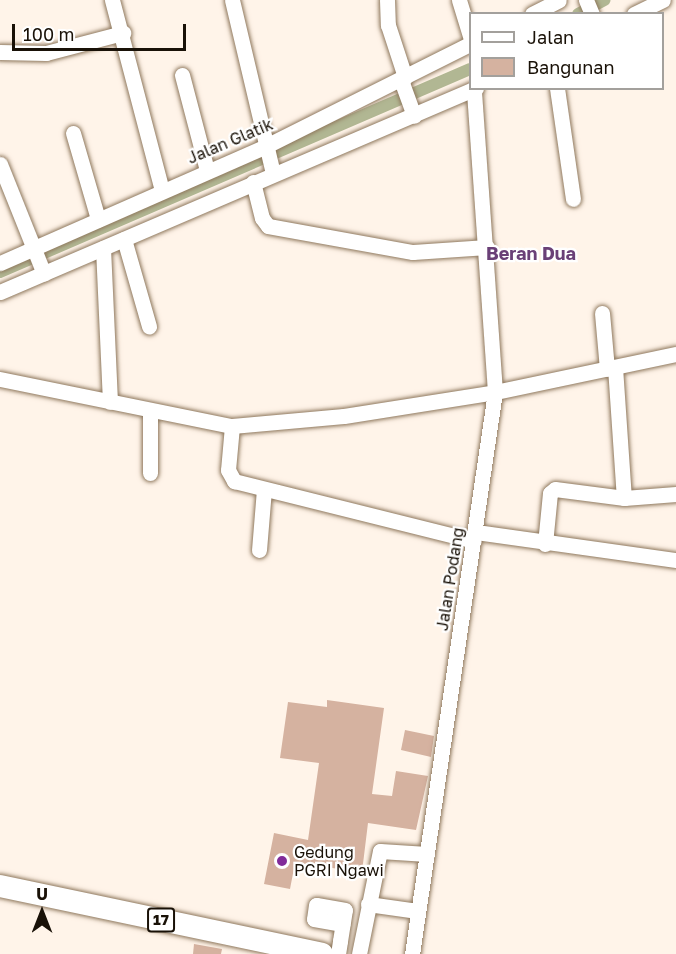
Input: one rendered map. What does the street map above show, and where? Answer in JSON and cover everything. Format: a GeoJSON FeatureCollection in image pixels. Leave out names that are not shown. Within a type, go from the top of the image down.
{"type":"FeatureCollection","features":[{"type":"Feature","properties":{"kind":"highway","name":"17"},"geometry":{"type":"LineString","coordinates":[[0,886],[322,954]]}},
{"type":"Feature","properties":{"kind":"street"},"geometry":{"type":"LineString","coordinates":[[112,0],[123,33],[162,190]]}},
{"type":"Feature","properties":{"kind":"street"},"geometry":{"type":"LineString","coordinates":[[232,0],[268,159]]}},
{"type":"Feature","properties":{"kind":"street"},"geometry":{"type":"LineString","coordinates":[[387,0],[388,25],[407,93]]}},
{"type":"Feature","properties":{"kind":"street"},"geometry":{"type":"LineString","coordinates":[[459,0],[469,32]]}},
{"type":"Feature","properties":{"kind":"street"},"geometry":{"type":"LineString","coordinates":[[536,12],[559,0]]}},
{"type":"Feature","properties":{"kind":"street"},"geometry":{"type":"LineString","coordinates":[[638,12],[663,0]]}},
{"type":"Feature","properties":{"kind":"street"},"geometry":{"type":"LineString","coordinates":[[0,52],[46,53],[123,33]]}},
{"type":"Feature","properties":{"kind":"street","name":"Jalan Glatik"},"geometry":{"type":"LineString","coordinates":[[0,263],[37,260],[98,219],[207,170],[268,159],[407,93],[469,46]]}},
{"type":"Feature","properties":{"kind":"street"},"geometry":{"type":"LineString","coordinates":[[182,75],[207,170]]}},
{"type":"Feature","properties":{"kind":"street"},"geometry":{"type":"LineString","coordinates":[[0,292],[37,260],[103,249],[253,182],[268,159],[407,93],[469,89]]}},
{"type":"Feature","properties":{"kind":"street","name":"Jalan Podang"},"geometry":{"type":"LineString","coordinates":[[411,954],[495,392],[475,90]]}},
{"type":"Feature","properties":{"kind":"street"},"geometry":{"type":"LineString","coordinates":[[557,90],[573,199]]}},
{"type":"Feature","properties":{"kind":"street"},"geometry":{"type":"LineString","coordinates":[[74,133],[98,219]]}},
{"type":"Feature","properties":{"kind":"street"},"geometry":{"type":"LineString","coordinates":[[0,164],[37,260]]}},
{"type":"Feature","properties":{"kind":"street"},"geometry":{"type":"LineString","coordinates":[[253,182],[262,218],[268,226],[282,230],[412,252],[487,247]]}},
{"type":"Feature","properties":{"kind":"street"},"geometry":{"type":"LineString","coordinates":[[124,239],[149,326]]}},
{"type":"Feature","properties":{"kind":"street"},"geometry":{"type":"LineString","coordinates":[[103,249],[110,402]]}},
{"type":"Feature","properties":{"kind":"street"},"geometry":{"type":"LineString","coordinates":[[602,313],[611,368],[624,498]]}},
{"type":"Feature","properties":{"kind":"street"},"geometry":{"type":"LineString","coordinates":[[0,379],[150,412],[232,426],[344,416],[495,392],[676,354]]}},
{"type":"Feature","properties":{"kind":"street"},"geometry":{"type":"LineString","coordinates":[[150,412],[150,473]]}},
{"type":"Feature","properties":{"kind":"street"},"geometry":{"type":"LineString","coordinates":[[232,426],[229,474],[234,481],[475,536],[676,560]]}},
{"type":"Feature","properties":{"kind":"street"},"geometry":{"type":"LineString","coordinates":[[259,550],[264,489]]}},
{"type":"Feature","properties":{"kind":"street"},"geometry":{"type":"LineString","coordinates":[[545,543],[550,493],[555,489],[624,498],[676,494]]}},
{"type":"Feature","properties":{"kind":"street"},"geometry":{"type":"LineString","coordinates":[[359,954],[380,851],[427,854]]}},
{"type":"Feature","properties":{"kind":"street"},"geometry":{"type":"LineString","coordinates":[[368,904],[418,911]]}},
{"type":"Feature","properties":{"kind":"street"},"geometry":{"type":"LineString","coordinates":[[338,954],[343,924]]}},
{"type":"Feature","properties":{"kind":"building"},"geometry":{"type":"Polygon","coordinates":[[[327,700],[384,708],[372,794],[392,796],[396,771],[428,776],[416,830],[368,823],[362,872],[295,863],[290,889],[264,884],[274,833],[308,840],[319,763],[280,758],[288,702],[327,707],[327,700]]]}},
{"type":"Feature","properties":{"kind":"building"},"geometry":{"type":"Polygon","coordinates":[[[405,730],[434,736],[431,757],[401,750],[405,730]]]}},
{"type":"Feature","properties":{"kind":"building"},"geometry":{"type":"Polygon","coordinates":[[[194,944],[222,949],[221,954],[193,954],[194,944]]]}},
{"type":"Feature","properties":{"kind":"waterway"},"geometry":{"type":"LineString","coordinates":[[582,12],[604,0]]}},
{"type":"Feature","properties":{"kind":"waterway"},"geometry":{"type":"LineString","coordinates":[[0,272],[469,69]]}},
{"type":"Feature","properties":{"kind":"place","name":"Gedung PGRI Ngawi"},"geometry":{"type":"Point","coordinates":[282,861]}},
{"type":"Feature","properties":{"kind":"district","name":"Beran Dua"},"geometry":{"type":"Point","coordinates":[531,253]}}]}
